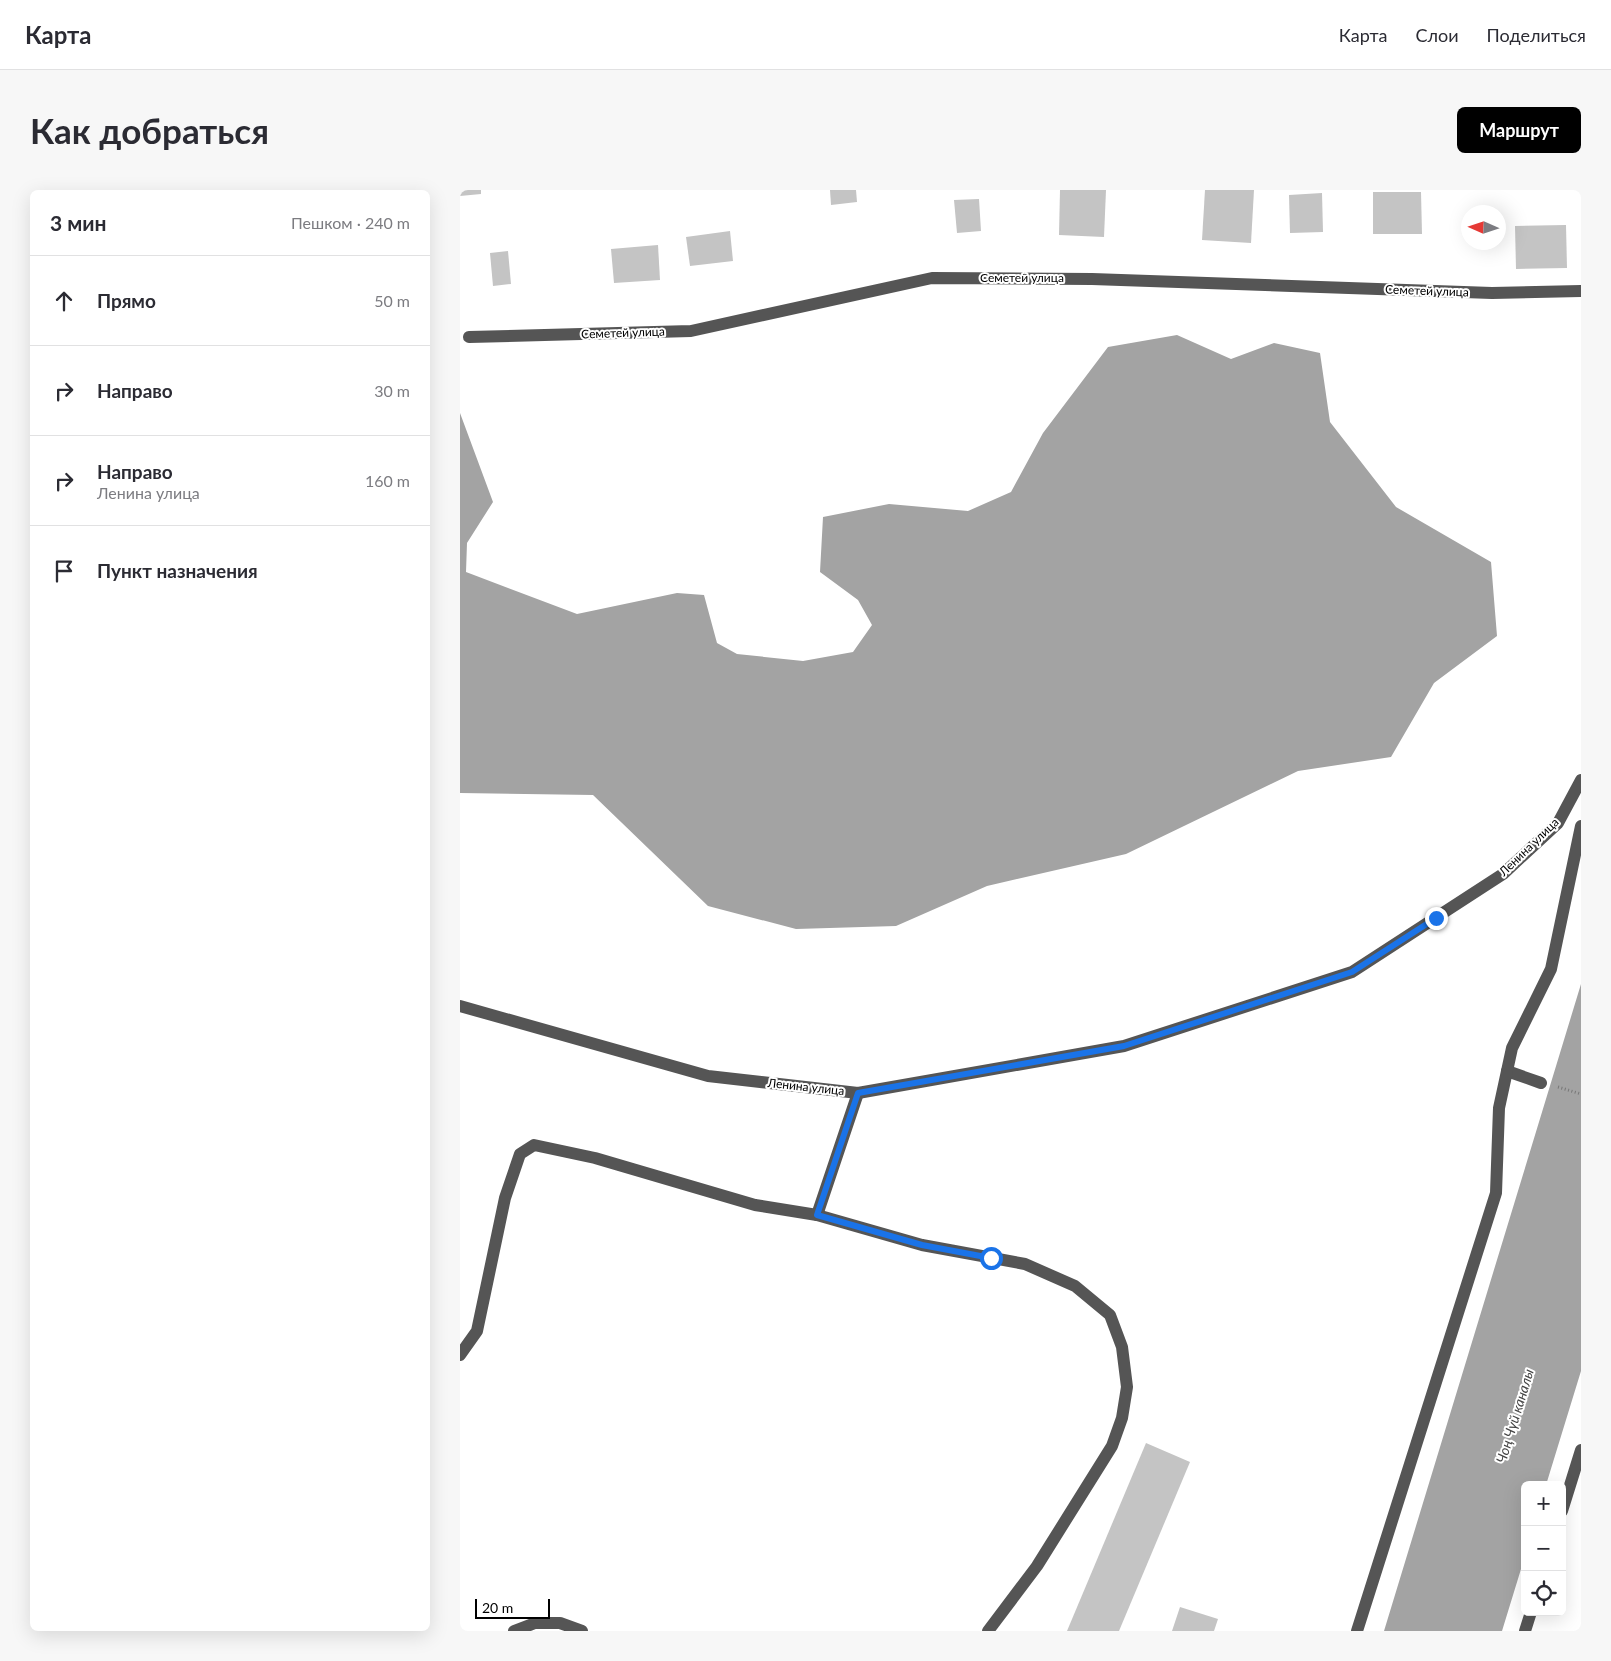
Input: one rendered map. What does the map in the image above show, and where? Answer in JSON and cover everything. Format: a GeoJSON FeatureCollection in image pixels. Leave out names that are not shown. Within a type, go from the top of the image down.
{"type":"FeatureCollection","features":[{"type":"Feature","properties":{"kind":"street","name":"Семетей улица"},"geometry":{"type":"LineString","coordinates":[[469,337],[691,331],[932,278],[1092,279],[1492,294],[1581,291]]}},
{"type":"Feature","properties":{"kind":"street","name":"Ленина улица"},"geometry":{"type":"LineString","coordinates":[[460,1006],[708,1076],[858,1093],[1124,1046],[1352,972],[1503,874],[1558,823],[1581,780]]}},
{"type":"Feature","properties":{"kind":"street"},"geometry":{"type":"LineString","coordinates":[[1357,1631],[1496,1193],[1499,1108],[1512,1048],[1551,969],[1581,826]]}},
{"type":"Feature","properties":{"kind":"street"},"geometry":{"type":"LineString","coordinates":[[1507,1071],[1542,1083]]}},
{"type":"Feature","properties":{"kind":"street"},"geometry":{"type":"LineString","coordinates":[[817,1215],[858,1093]]}},
{"type":"Feature","properties":{"kind":"street"},"geometry":{"type":"LineString","coordinates":[[460,1355],[477,1332],[505,1198],[520,1154],[534,1145],[595,1158],[755,1205],[817,1215],[922,1245],[1025,1264],[1075,1286],[1110,1315],[1122,1347],[1128,1387],[1122,1418],[1112,1446],[1037,1566],[988,1631]]}},
{"type":"Feature","properties":{"kind":"street"},"geometry":{"type":"LineString","coordinates":[[1566,1498],[1581,1450]]}},
{"type":"Feature","properties":{"kind":"street"},"geometry":{"type":"LineString","coordinates":[[1525,1631],[1530,1616]]}},
{"type":"Feature","properties":{"kind":"street"},"geometry":{"type":"LineString","coordinates":[[514,1631],[535,1623],[560,1623],[582,1631]]}},
{"type":"Feature","properties":{"kind":"path"},"geometry":{"type":"LineString","coordinates":[[1542,1083],[1581,1094]]}},
{"type":"Feature","properties":{"kind":"water"},"geometry":{"type":"Polygon","coordinates":[[[1177,335],[1231,359],[1274,343],[1320,353],[1330,422],[1396,507],[1491,562],[1497,636],[1434,683],[1391,757],[1298,771],[1126,854],[987,886],[896,926],[796,929],[708,906],[593,795],[460,793],[460,413],[493,502],[467,543],[466,572],[577,614],[677,593],[704,595],[717,643],[737,654],[803,661],[853,652],[872,625],[858,600],[820,572],[823,517],[889,504],[968,511],[1011,492],[1043,433],[1108,347],[1177,335]]]}},
{"type":"Feature","properties":{"kind":"water","name":"Чоң Чүй каналы"},"geometry":{"type":"Polygon","coordinates":[[[1581,984],[1581,1371],[1547,1481],[1521,1481],[1521,1569],[1502,1631],[1384,1631],[1581,984]]]}},
{"type":"Feature","properties":{"kind":"building"},"geometry":{"type":"Polygon","coordinates":[[[460,190],[481,190],[481,194],[460,196],[460,190]]]}},
{"type":"Feature","properties":{"kind":"building"},"geometry":{"type":"Polygon","coordinates":[[[830,190],[856,190],[857,202],[831,205],[830,190]]]}},
{"type":"Feature","properties":{"kind":"building"},"geometry":{"type":"Polygon","coordinates":[[[1060,190],[1106,190],[1104,237],[1059,235],[1060,190]]]}},
{"type":"Feature","properties":{"kind":"building"},"geometry":{"type":"Polygon","coordinates":[[[1205,190],[1254,190],[1251,243],[1202,240],[1205,190]]]}},
{"type":"Feature","properties":{"kind":"building"},"geometry":{"type":"Polygon","coordinates":[[[1373,192],[1421,192],[1422,234],[1373,234],[1373,192]]]}},
{"type":"Feature","properties":{"kind":"building"},"geometry":{"type":"Polygon","coordinates":[[[1322,193],[1323,232],[1290,233],[1289,195],[1322,193]]]}},
{"type":"Feature","properties":{"kind":"building"},"geometry":{"type":"Polygon","coordinates":[[[979,199],[981,231],[957,233],[954,200],[979,199]]]}},
{"type":"Feature","properties":{"kind":"building"},"geometry":{"type":"Polygon","coordinates":[[[1566,225],[1567,268],[1516,269],[1515,226],[1566,225]]]}},
{"type":"Feature","properties":{"kind":"building"},"geometry":{"type":"Polygon","coordinates":[[[730,231],[733,261],[690,266],[686,237],[730,231]]]}},
{"type":"Feature","properties":{"kind":"building"},"geometry":{"type":"Polygon","coordinates":[[[658,245],[660,280],[614,283],[611,249],[658,245]]]}},
{"type":"Feature","properties":{"kind":"building"},"geometry":{"type":"Polygon","coordinates":[[[508,251],[511,284],[493,286],[490,253],[508,251]]]}},
{"type":"Feature","properties":{"kind":"building"},"geometry":{"type":"Polygon","coordinates":[[[1146,1443],[1190,1462],[1119,1631],[1067,1631],[1146,1443]]]}},
{"type":"Feature","properties":{"kind":"building"},"geometry":{"type":"Polygon","coordinates":[[[1180,1607],[1218,1619],[1214,1631],[1172,1631],[1180,1607]]]}},
{"type":"Feature","properties":{"kind":"route"},"geometry":{"type":"LineString","coordinates":[[991,1258],[922,1245],[817,1215],[858,1093],[1124,1046],[1352,972],[1436,918]]}}]}
